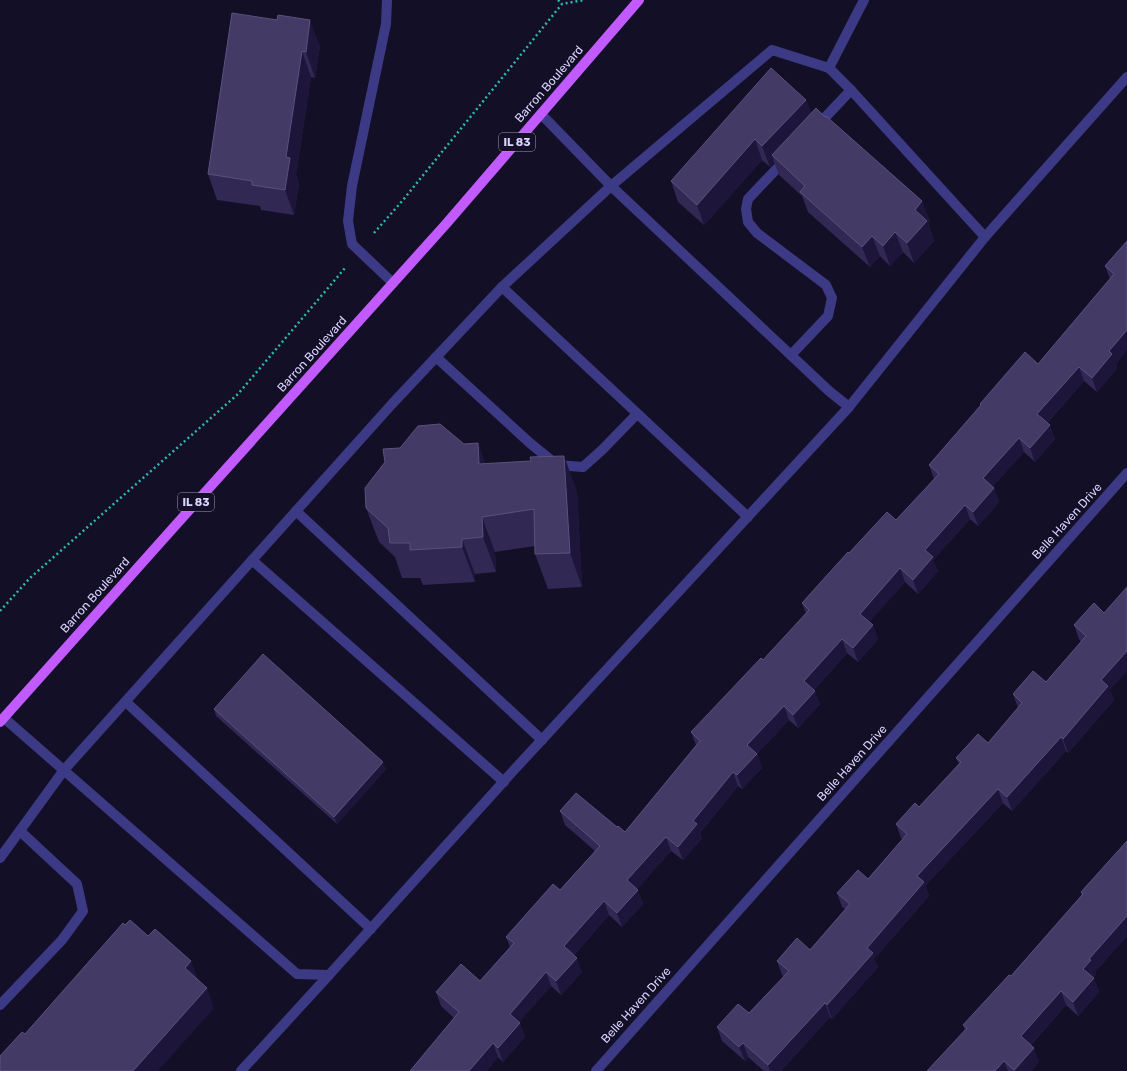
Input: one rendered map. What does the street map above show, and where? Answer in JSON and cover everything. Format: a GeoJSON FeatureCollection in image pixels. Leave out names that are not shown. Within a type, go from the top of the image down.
{"type":"FeatureCollection","features":[{"type":"Feature","properties":{"kind":"main road","name":"Barron Boulevard"},"geometry":{"type":"LineString","coordinates":[[2,720],[446,224],[639,0]]}},
{"type":"Feature","properties":{"kind":"street"},"geometry":{"type":"LineString","coordinates":[[387,0],[386,24],[352,186],[348,221],[352,244],[393,283]]}},
{"type":"Feature","properties":{"kind":"street"},"geometry":{"type":"LineString","coordinates":[[830,68],[864,0]]}},
{"type":"Feature","properties":{"kind":"street"},"geometry":{"type":"LineString","coordinates":[[0,858],[64,770],[436,356],[502,288],[611,186],[772,50],[830,68],[985,236]]}},
{"type":"Feature","properties":{"kind":"street"},"geometry":{"type":"LineString","coordinates":[[241,1071],[330,975],[542,740],[849,407],[985,236],[1127,77]]}},
{"type":"Feature","properties":{"kind":"street"},"geometry":{"type":"LineString","coordinates":[[813,130],[851,90]]}},
{"type":"Feature","properties":{"kind":"street"},"geometry":{"type":"LineString","coordinates":[[540,114],[611,186],[790,355],[829,391],[849,407]]}},
{"type":"Feature","properties":{"kind":"street"},"geometry":{"type":"LineString","coordinates":[[790,355],[828,316],[832,298],[826,285],[757,233],[748,222],[746,209],[748,199],[792,153]]}},
{"type":"Feature","properties":{"kind":"street"},"geometry":{"type":"LineString","coordinates":[[502,288],[748,517]]}},
{"type":"Feature","properties":{"kind":"street"},"geometry":{"type":"LineString","coordinates":[[436,356],[531,444],[557,465],[583,467],[637,414]]}},
{"type":"Feature","properties":{"kind":"street","name":"Belle Haven Drive"},"geometry":{"type":"LineString","coordinates":[[596,1071],[1127,473]]}},
{"type":"Feature","properties":{"kind":"street"},"geometry":{"type":"LineString","coordinates":[[296,511],[542,740]]}},
{"type":"Feature","properties":{"kind":"street"},"geometry":{"type":"LineString","coordinates":[[252,560],[504,782]]}},
{"type":"Feature","properties":{"kind":"street"},"geometry":{"type":"LineString","coordinates":[[126,702],[371,929]]}},
{"type":"Feature","properties":{"kind":"street"},"geometry":{"type":"LineString","coordinates":[[2,720],[64,770],[297,974],[330,975]]}},
{"type":"Feature","properties":{"kind":"street"},"geometry":{"type":"LineString","coordinates":[[0,1005],[62,940],[83,911],[77,884],[20,831]]}},
{"type":"Feature","properties":{"kind":"path"},"geometry":{"type":"LineString","coordinates":[[558,0],[562,4]]}},
{"type":"Feature","properties":{"kind":"path"},"geometry":{"type":"LineString","coordinates":[[0,610],[30,578],[238,394],[403,200],[562,4],[584,0]]}},
{"type":"Feature","properties":{"kind":"building"},"geometry":{"type":"Polygon","coordinates":[[[232,13],[277,20],[278,15],[310,20],[306,52],[302,51],[286,157],[290,158],[285,190],[252,185],[252,181],[208,174],[232,13]]]}},
{"type":"Feature","properties":{"kind":"building"},"geometry":{"type":"Polygon","coordinates":[[[771,68],[806,100],[762,146],[755,139],[697,205],[671,181],[771,68]]]}},
{"type":"Feature","properties":{"kind":"building"},"geometry":{"type":"Polygon","coordinates":[[[816,108],[922,201],[915,210],[927,221],[907,243],[895,232],[883,246],[872,236],[862,247],[800,192],[805,186],[772,155],[816,108]]]}},
{"type":"Feature","properties":{"kind":"building"},"geometry":{"type":"Polygon","coordinates":[[[1127,241],[1127,330],[1109,351],[1112,354],[1092,378],[1079,367],[1037,414],[1050,425],[1030,448],[1019,438],[983,478],[994,488],[973,512],[965,505],[925,550],[933,557],[913,580],[900,568],[860,614],[873,625],[853,648],[842,639],[804,681],[815,691],[793,715],[784,706],[747,745],[757,754],[737,775],[733,772],[693,821],[697,824],[678,847],[666,837],[627,880],[638,890],[617,913],[604,901],[564,946],[577,958],[556,981],[546,972],[510,1014],[520,1023],[498,1048],[493,1043],[469,1071],[410,1071],[459,1012],[436,992],[461,964],[480,981],[514,943],[506,937],[553,884],[560,890],[600,846],[560,811],[576,793],[625,832],[700,741],[691,732],[761,658],[763,660],[809,610],[802,603],[848,552],[849,553],[887,512],[896,520],[939,474],[929,465],[1025,352],[1038,364],[1114,274],[1105,266],[1127,241]]]}},
{"type":"Feature","properties":{"kind":"building"},"geometry":{"type":"Polygon","coordinates":[[[440,424],[464,444],[478,443],[479,464],[531,461],[530,457],[564,456],[570,553],[535,554],[534,509],[482,517],[483,537],[462,539],[462,547],[410,550],[410,543],[390,543],[388,528],[366,508],[365,488],[385,462],[383,449],[400,448],[418,426],[440,424]]]}},
{"type":"Feature","properties":{"kind":"building"},"geometry":{"type":"Polygon","coordinates":[[[1127,587],[1127,651],[1101,680],[1108,686],[1063,739],[1061,737],[1007,797],[998,789],[917,876],[924,882],[867,948],[873,953],[827,1005],[825,1003],[768,1065],[743,1043],[739,1047],[717,1027],[738,1004],[749,1013],[789,971],[777,961],[797,938],[810,950],[850,904],[837,893],[858,870],[868,879],[907,834],[896,824],[915,803],[919,807],[961,762],[956,758],[978,734],[988,743],[1022,703],[1013,694],[1033,671],[1046,682],[1086,636],[1074,625],[1094,603],[1104,613],[1127,587]]]}},
{"type":"Feature","properties":{"kind":"building"},"geometry":{"type":"Polygon","coordinates":[[[263,654],[383,762],[334,817],[214,709],[263,654]]]}},
{"type":"Feature","properties":{"kind":"building"},"geometry":{"type":"Polygon","coordinates":[[[1127,841],[1127,916],[1089,959],[1091,960],[1083,969],[1094,978],[1073,1002],[1061,991],[1021,1036],[1034,1048],[1014,1070],[1004,1061],[995,1071],[927,1071],[967,1028],[963,1025],[1009,975],[1011,976],[1083,894],[1081,892],[1127,841]]]}},
{"type":"Feature","properties":{"kind":"building"},"geometry":{"type":"Polygon","coordinates":[[[130,920],[148,936],[155,929],[191,961],[185,968],[207,988],[133,1071],[0,1071],[0,1056],[22,1032],[25,1034],[123,923],[125,925],[130,920]]]}}]}
